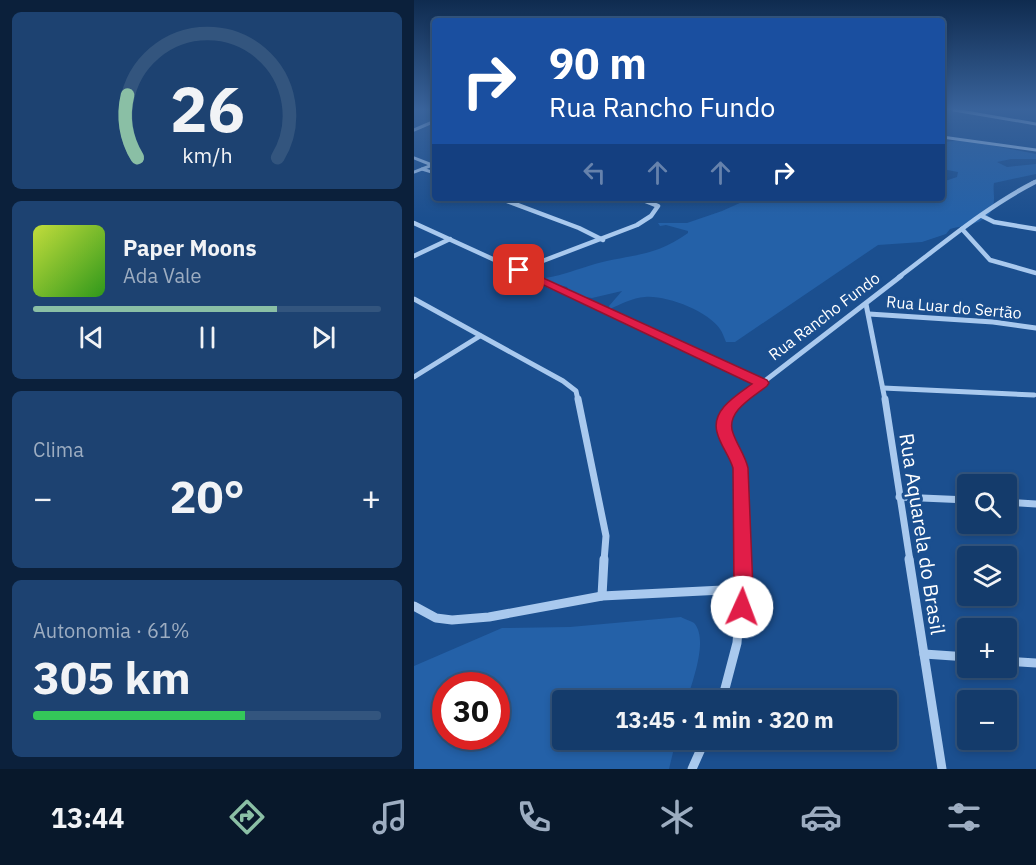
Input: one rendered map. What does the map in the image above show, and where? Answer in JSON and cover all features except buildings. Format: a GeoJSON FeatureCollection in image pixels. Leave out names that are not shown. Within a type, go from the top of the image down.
{"type":"FeatureCollection","features":[{"type":"Feature","properties":{"kind":"street"},"geometry":{"type":"LineString","coordinates":[[1006,146],[1036,150]]}},
{"type":"Feature","properties":{"kind":"street"},"geometry":{"type":"LineString","coordinates":[[414,158],[432,164]]}},
{"type":"Feature","properties":{"kind":"street"},"geometry":{"type":"LineString","coordinates":[[414,171],[432,166]]}},
{"type":"Feature","properties":{"kind":"street"},"geometry":{"type":"LineString","coordinates":[[422,168],[432,172]]}},
{"type":"Feature","properties":{"kind":"street","name":"Rua Rancho Fundo"},"geometry":{"type":"LineString","coordinates":[[725,690],[739,642],[744,589],[741,468],[737,455],[724,432],[726,415],[739,401],[962,229],[1014,192],[1036,181]]}},
{"type":"Feature","properties":{"kind":"street"},"geometry":{"type":"LineString","coordinates":[[507,201],[579,228],[603,240]]}},
{"type":"Feature","properties":{"kind":"street"},"geometry":{"type":"LineString","coordinates":[[519,270],[620,234],[655,214],[658,206],[647,201]]}},
{"type":"Feature","properties":{"kind":"street"},"geometry":{"type":"LineString","coordinates":[[982,216],[994,222],[1036,230]]}},
{"type":"Feature","properties":{"kind":"street"},"geometry":{"type":"LineString","coordinates":[[414,223],[762,383]]}},
{"type":"Feature","properties":{"kind":"street"},"geometry":{"type":"LineString","coordinates":[[962,229],[990,260],[1036,273]]}},
{"type":"Feature","properties":{"kind":"street"},"geometry":{"type":"LineString","coordinates":[[414,256],[450,239]]}},
{"type":"Feature","properties":{"kind":"street"},"geometry":{"type":"LineString","coordinates":[[414,299],[564,381],[576,391],[606,536],[602,596]]}},
{"type":"Feature","properties":{"kind":"street","name":"Rua Aquarela do Brasil"},"geometry":{"type":"LineString","coordinates":[[866,304],[883,388],[942,769]]}},
{"type":"Feature","properties":{"kind":"street","name":"Rua Luar do Sertão"},"geometry":{"type":"LineString","coordinates":[[869,314],[993,322],[1036,328]]}},
{"type":"Feature","properties":{"kind":"street"},"geometry":{"type":"LineString","coordinates":[[414,378],[480,336]]}},
{"type":"Feature","properties":{"kind":"street"},"geometry":{"type":"LineString","coordinates":[[883,388],[1034,395]]}},
{"type":"Feature","properties":{"kind":"street"},"geometry":{"type":"LineString","coordinates":[[899,496],[957,499]]}},
{"type":"Feature","properties":{"kind":"street"},"geometry":{"type":"LineString","coordinates":[[1017,503],[1036,504]]}},
{"type":"Feature","properties":{"kind":"street"},"geometry":{"type":"LineString","coordinates":[[414,606],[423,614],[452,620],[489,617],[602,596],[744,589]]}},
{"type":"Feature","properties":{"kind":"street"},"geometry":{"type":"LineString","coordinates":[[924,654],[957,656]]}},
{"type":"Feature","properties":{"kind":"street"},"geometry":{"type":"LineString","coordinates":[[1017,662],[1036,663]]}},
{"type":"Feature","properties":{"kind":"street"},"geometry":{"type":"LineString","coordinates":[[692,769],[701,750]]}},
{"type":"Feature","properties":{"kind":"shaded area"},"geometry":{"type":"Polygon","coordinates":[[[945,146],[995,146],[1036,154],[1036,159],[1011,159],[997,162],[1007,167],[1036,164],[1036,174],[994,183],[993,206],[986,218],[973,224],[950,229],[946,234],[922,242],[878,245],[735,342],[726,342],[714,322],[697,310],[675,302],[645,297],[610,309],[609,306],[622,291],[592,298],[572,295],[567,287],[543,281],[545,278],[595,264],[654,251],[688,233],[688,231],[666,225],[660,226],[658,223],[687,223],[744,201],[945,201],[945,181],[957,177],[958,172],[945,170],[945,146]]]}},
{"type":"Feature","properties":{"kind":"shaded area"},"geometry":{"type":"Polygon","coordinates":[[[681,617],[694,623],[700,639],[700,650],[690,690],[552,690],[552,750],[674,750],[669,769],[414,769],[414,666],[502,628],[570,627],[681,617]]]}},
{"type":"Feature","properties":{"kind":"route"},"geometry":{"type":"LineString","coordinates":[[519,270],[762,383],[739,401],[726,415],[724,424],[724,432],[737,455],[741,468],[744,589],[742,607]]}}]}
